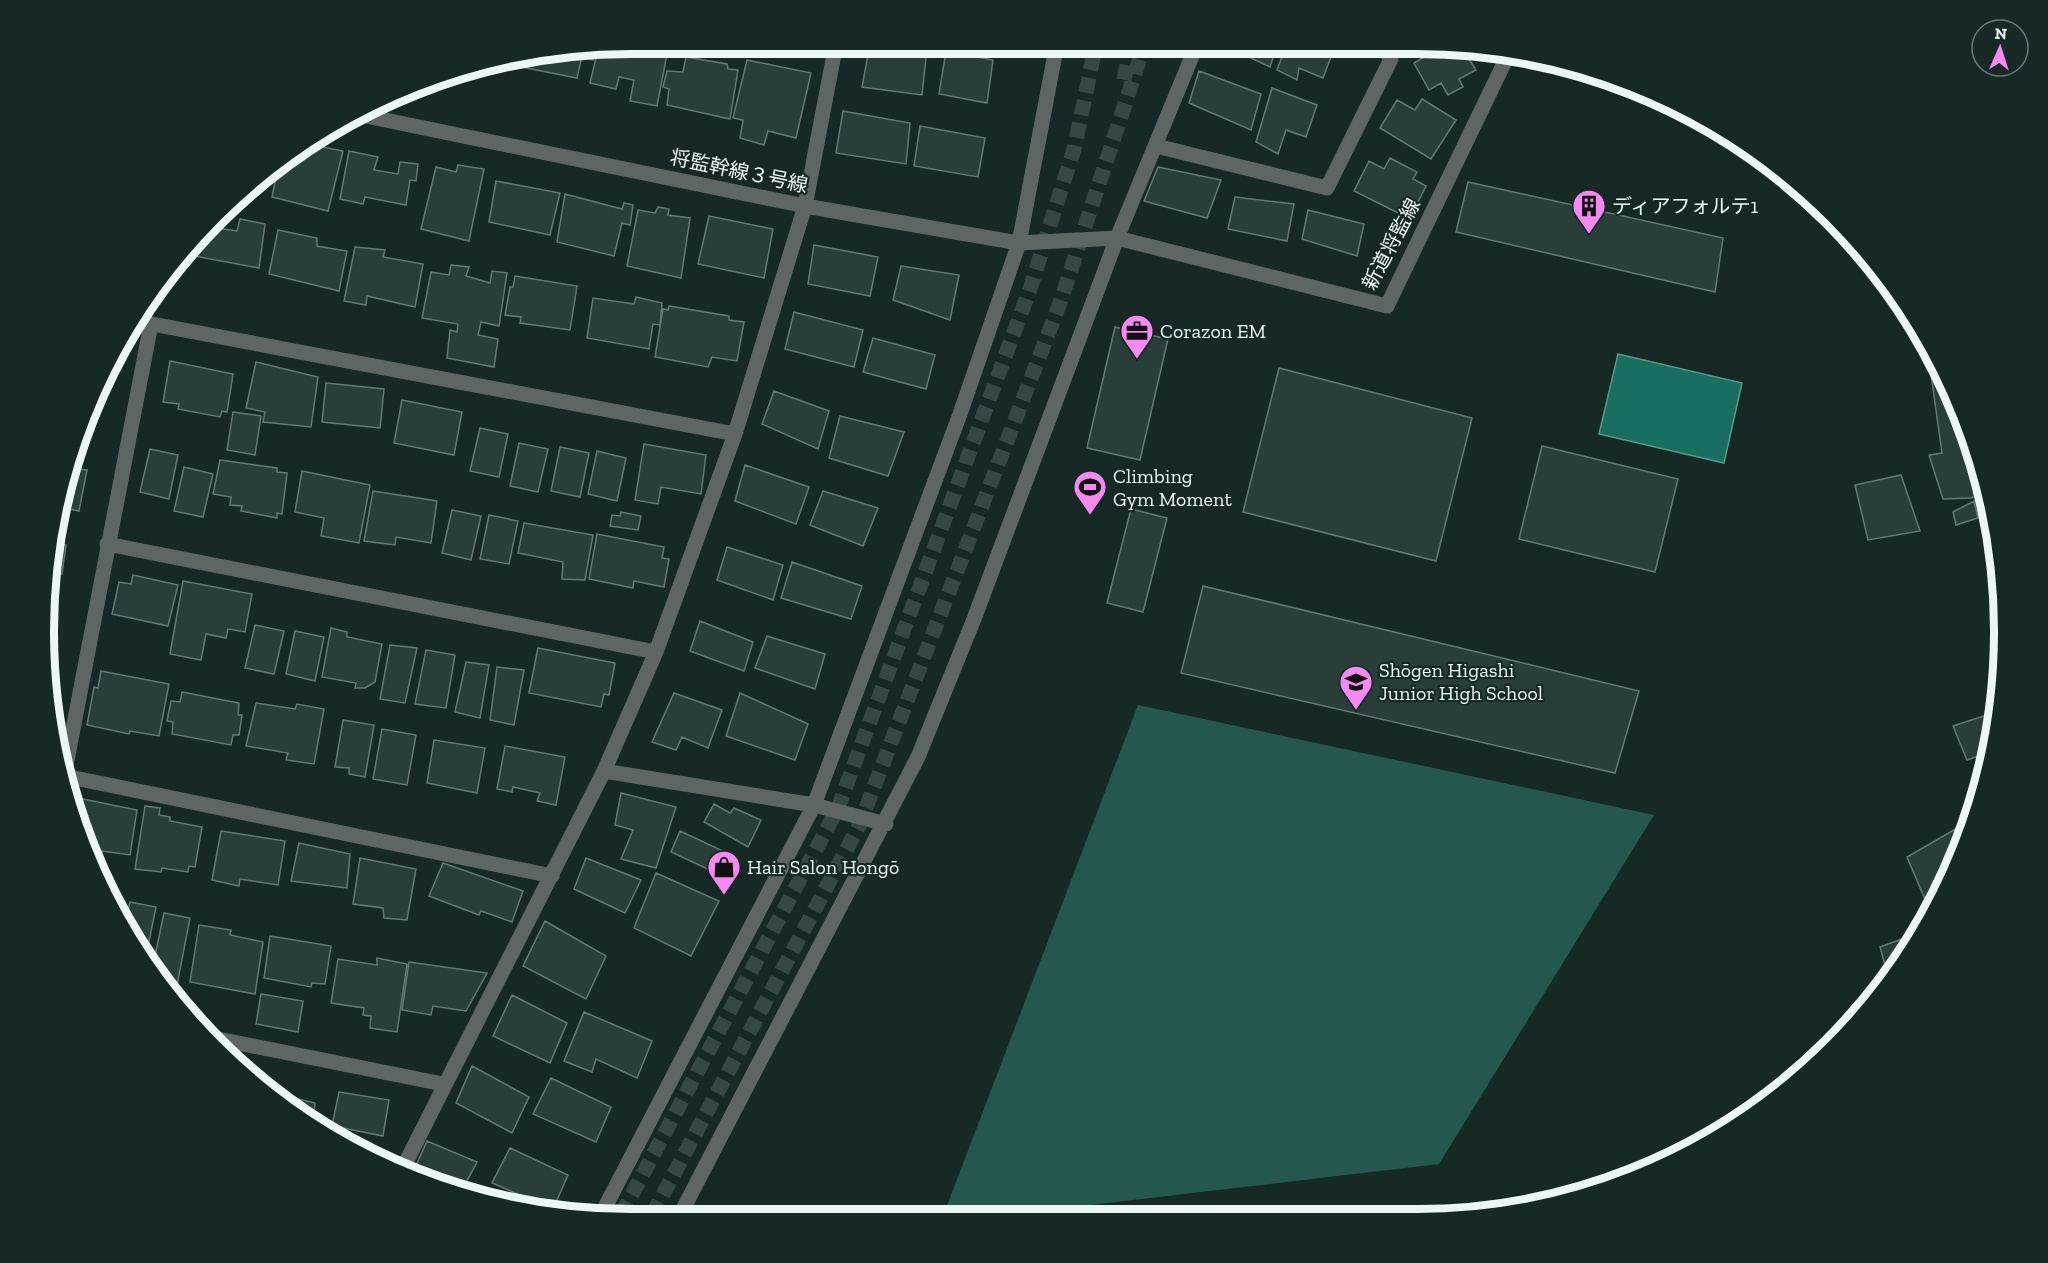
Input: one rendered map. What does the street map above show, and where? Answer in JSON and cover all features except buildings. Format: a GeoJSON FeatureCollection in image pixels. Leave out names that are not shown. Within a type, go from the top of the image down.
{"type":"FeatureCollection","features":[{"type":"Feature","properties":{"kind":"street"},"geometry":{"type":"LineString","coordinates":[[406,1163],[443,1084],[604,771],[656,652],[735,434],[805,206],[834,54]]}},
{"type":"Feature","properties":{"kind":"street"},"geometry":{"type":"LineString","coordinates":[[605,1208],[814,805],[960,414],[1019,243],[1055,54]]}},
{"type":"Feature","properties":{"kind":"street"},"geometry":{"type":"LineString","coordinates":[[683,1209],[886,824],[918,757],[974,619],[1117,238],[1193,54]]}},
{"type":"Feature","properties":{"kind":"street"},"geometry":{"type":"LineString","coordinates":[[1156,146],[1327,188],[1391,59],[1388,54]]}},
{"type":"Feature","properties":{"kind":"street","name":"新道将監線"},"geometry":{"type":"LineString","coordinates":[[1117,238],[1387,306],[1505,61]]}},
{"type":"Feature","properties":{"kind":"street","name":"将監幹線３号線"},"geometry":{"type":"LineString","coordinates":[[370,117],[805,206],[1019,243],[1117,238]]}},
{"type":"Feature","properties":{"kind":"street"},"geometry":{"type":"LineString","coordinates":[[144,322],[735,434]]}},
{"type":"Feature","properties":{"kind":"street"},"geometry":{"type":"LineString","coordinates":[[68,756],[107,544],[143,324]]}},
{"type":"Feature","properties":{"kind":"street"},"geometry":{"type":"LineString","coordinates":[[107,544],[656,652]]}},
{"type":"Feature","properties":{"kind":"street"},"geometry":{"type":"LineString","coordinates":[[604,771],[814,805],[886,824]]}},
{"type":"Feature","properties":{"kind":"street"},"geometry":{"type":"LineString","coordinates":[[73,778],[552,876]]}},
{"type":"Feature","properties":{"kind":"street"},"geometry":{"type":"LineString","coordinates":[[223,1040],[443,1084]]}},
{"type":"Feature","properties":{"kind":"shaded area"},"geometry":{"type":"Polygon","coordinates":[[[1618,354],[1742,383],[1724,463],[1599,434],[1618,354]]]}},
{"type":"Feature","properties":{"kind":"shaded area"},"geometry":{"type":"Polygon","coordinates":[[[1138,705],[1654,815],[1439,1164],[1056,1209],[946,1209],[1138,705]]]}},
{"type":"Feature","properties":{"kind":"tunnel"},"geometry":{"type":"LineString","coordinates":[[624,1209],[838,808],[1030,289],[1074,149],[1094,54]]}},
{"type":"Feature","properties":{"kind":"tunnel"},"geometry":{"type":"LineString","coordinates":[[1124,80],[1129,54]]}},
{"type":"Feature","properties":{"kind":"tunnel"},"geometry":{"type":"LineString","coordinates":[[655,1209],[859,826],[1060,303],[1141,54]]}},
{"type":"Feature","properties":{"kind":"place","name":"ディアフォルテ1"},"geometry":{"type":"Point","coordinates":[1589,235]}},
{"type":"Feature","properties":{"kind":"place","name":"Corazon EM"},"geometry":{"type":"Point","coordinates":[1137,360]}},
{"type":"Feature","properties":{"kind":"place","name":"Climbing Gym Moment"},"geometry":{"type":"Point","coordinates":[1090,516]}},
{"type":"Feature","properties":{"kind":"place","name":"Shōgen Higashi Junior High School"},"geometry":{"type":"Point","coordinates":[1356,711]}},
{"type":"Feature","properties":{"kind":"place","name":"Hair Salon Hongō"},"geometry":{"type":"Point","coordinates":[724,896]}}]}
